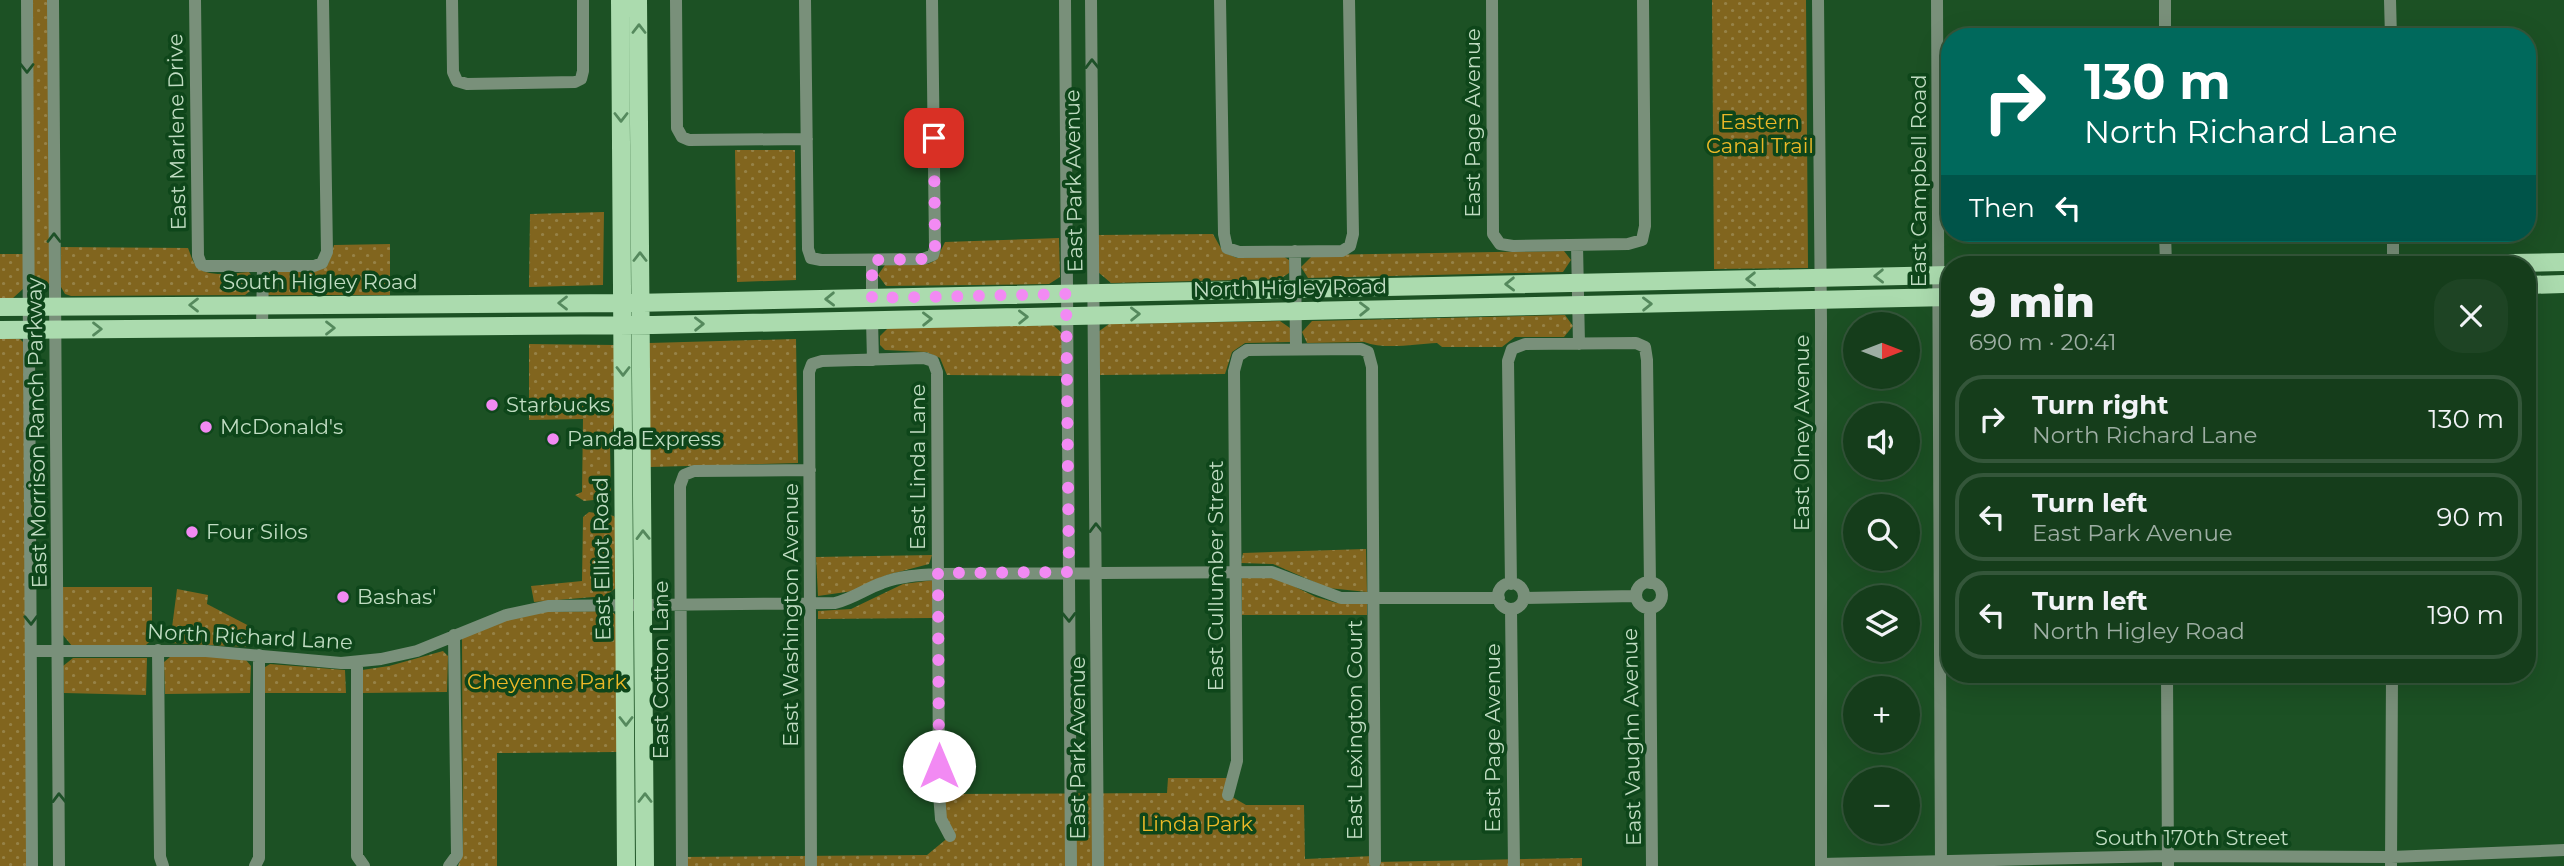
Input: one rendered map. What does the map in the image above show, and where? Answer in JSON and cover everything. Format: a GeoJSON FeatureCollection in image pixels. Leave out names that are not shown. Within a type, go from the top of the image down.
{"type":"FeatureCollection","features":[{"type":"Feature","properties":{"kind":"main road","name":"East Elliot Road"},"geometry":{"type":"LineString","coordinates":[[620,0],[632,325],[634,604],[645,866]]}},
{"type":"Feature","properties":{"kind":"main road","name":"East Elliot Road"},"geometry":{"type":"LineString","coordinates":[[631,303],[638,0]]}},
{"type":"Feature","properties":{"kind":"main road"},"geometry":{"type":"LineString","coordinates":[[2536,262],[2564,262]]}},
{"type":"Feature","properties":{"kind":"main road","name":"North Higley Road"},"geometry":{"type":"LineString","coordinates":[[631,303],[1941,275]]}},
{"type":"Feature","properties":{"kind":"main road"},"geometry":{"type":"LineString","coordinates":[[2536,285],[2564,284]]}},
{"type":"Feature","properties":{"kind":"main road","name":"North Higley Road"},"geometry":{"type":"LineString","coordinates":[[632,325],[1941,298]]}},
{"type":"Feature","properties":{"kind":"main road","name":"South Higley Road"},"geometry":{"type":"LineString","coordinates":[[0,307],[631,303]]}},
{"type":"Feature","properties":{"kind":"main road"},"geometry":{"type":"LineString","coordinates":[[0,330],[632,325]]}},
{"type":"Feature","properties":{"kind":"main road","name":"East Elliot Road"},"geometry":{"type":"LineString","coordinates":[[626,866],[634,604]]}},
{"type":"Feature","properties":{"kind":"street","name":"East Morrison Ranch Parkway"},"geometry":{"type":"LineString","coordinates":[[27,0],[32,866]]}},
{"type":"Feature","properties":{"kind":"street","name":"East Morrison Ranch Parkway"},"geometry":{"type":"LineString","coordinates":[[53,0],[59,866]]}},
{"type":"Feature","properties":{"kind":"street","name":"East Marlene Drive"},"geometry":{"type":"LineString","coordinates":[[195,0],[197,249],[201,264],[214,267],[263,267]]}},
{"type":"Feature","properties":{"kind":"street"},"geometry":{"type":"LineString","coordinates":[[262,328],[263,267],[314,266],[322,263],[327,252],[323,0]]}},
{"type":"Feature","properties":{"kind":"street"},"geometry":{"type":"LineString","coordinates":[[452,0],[453,72],[457,81],[467,84],[575,82],[581,79],[583,0]]}},
{"type":"Feature","properties":{"kind":"street"},"geometry":{"type":"LineString","coordinates":[[676,0],[677,128],[681,138],[689,141],[807,139]]}},
{"type":"Feature","properties":{"kind":"street"},"geometry":{"type":"LineString","coordinates":[[806,0],[808,249],[811,258],[821,260],[923,259],[933,255],[932,0]]}},
{"type":"Feature","properties":{"kind":"street","name":"East Park Avenue"},"geometry":{"type":"LineString","coordinates":[[1065,0],[1071,866]]}},
{"type":"Feature","properties":{"kind":"street","name":"East Park Avenue"},"geometry":{"type":"LineString","coordinates":[[1091,0],[1098,866]]}},
{"type":"Feature","properties":{"kind":"street"},"geometry":{"type":"LineString","coordinates":[[1220,0],[1224,234],[1227,248],[1239,252],[1342,251],[1350,246],[1353,234],[1349,0]]}},
{"type":"Feature","properties":{"kind":"street","name":"East Page Avenue"},"geometry":{"type":"LineString","coordinates":[[1492,0],[1493,234],[1500,244],[1513,246],[1577,245]]}},
{"type":"Feature","properties":{"kind":"street"},"geometry":{"type":"LineString","coordinates":[[1579,344],[1577,245],[1628,244],[1642,240],[1645,226],[1643,0]]}},
{"type":"Feature","properties":{"kind":"street","name":"East Olney Avenue"},"geometry":{"type":"LineString","coordinates":[[1818,0],[1821,865]]}},
{"type":"Feature","properties":{"kind":"street","name":"East Campbell Road"},"geometry":{"type":"LineString","coordinates":[[1937,0],[1941,157]]}},
{"type":"Feature","properties":{"kind":"street"},"geometry":{"type":"LineString","coordinates":[[2165,0],[2165,28]]}},
{"type":"Feature","properties":{"kind":"street"},"geometry":{"type":"LineString","coordinates":[[2390,0],[2391,28]]}},
{"type":"Feature","properties":{"kind":"street"},"geometry":{"type":"LineString","coordinates":[[1295,251],[1296,349]]}},
{"type":"Feature","properties":{"kind":"street"},"geometry":{"type":"LineString","coordinates":[[872,260],[872,298]]}},
{"type":"Feature","properties":{"kind":"street"},"geometry":{"type":"LineString","coordinates":[[872,320],[873,359]]}},
{"type":"Feature","properties":{"kind":"street"},"geometry":{"type":"LineString","coordinates":[[1511,584],[1508,361],[1512,349],[1525,344],[1636,343],[1645,347],[1650,583]]}},
{"type":"Feature","properties":{"kind":"street","name":"East Lexington Court"},"geometry":{"type":"LineString","coordinates":[[1296,349],[1361,349],[1368,352],[1372,367],[1375,862]]}},
{"type":"Feature","properties":{"kind":"street","name":"East Cullumber Street"},"geometry":{"type":"LineString","coordinates":[[1228,795],[1237,761],[1234,371],[1238,356],[1247,350],[1296,349]]}},
{"type":"Feature","properties":{"kind":"street","name":"East Linda Lane"},"geometry":{"type":"LineString","coordinates":[[873,359],[924,358],[933,361],[937,372],[939,794],[941,819],[950,836]]}},
{"type":"Feature","properties":{"kind":"street","name":"East Washington Avenue"},"geometry":{"type":"LineString","coordinates":[[811,866],[809,372],[812,364],[822,361],[873,359]]}},
{"type":"Feature","properties":{"kind":"street","name":"East Cotton Lane"},"geometry":{"type":"LineString","coordinates":[[682,866],[680,486],[684,475],[694,471],[810,470]]}},
{"type":"Feature","properties":{"kind":"street","name":"North Richard Lane"},"geometry":{"type":"LineString","coordinates":[[31,651],[206,651],[324,662],[357,662],[417,651],[506,615],[548,606],[835,603],[855,597],[880,583],[908,575],[938,573],[1272,572],[1341,598],[1499,598]]}},
{"type":"Feature","properties":{"kind":"street"},"geometry":{"type":"LineString","coordinates":[[1650,583],[1658,586],[1661,595],[1658,604],[1650,608],[1640,604],[1636,596],[1642,584],[1650,583]]}},
{"type":"Feature","properties":{"kind":"street"},"geometry":{"type":"LineString","coordinates":[[1511,584],[1519,586],[1524,598],[1521,605],[1511,609],[1504,607],[1499,598],[1502,588],[1511,584]]}},
{"type":"Feature","properties":{"kind":"street"},"geometry":{"type":"LineString","coordinates":[[1524,598],[1636,596]]}},
{"type":"Feature","properties":{"kind":"street","name":"East Vaughn Avenue"},"geometry":{"type":"LineString","coordinates":[[1650,608],[1652,866]]}},
{"type":"Feature","properties":{"kind":"street","name":"East Page Avenue"},"geometry":{"type":"LineString","coordinates":[[1511,609],[1514,866]]}},
{"type":"Feature","properties":{"kind":"street"},"geometry":{"type":"LineString","coordinates":[[451,865],[457,855],[454,635]]}},
{"type":"Feature","properties":{"kind":"street"},"geometry":{"type":"LineString","coordinates":[[158,650],[160,857],[163,866]]}},
{"type":"Feature","properties":{"kind":"street"},"geometry":{"type":"LineString","coordinates":[[255,866],[258,859],[259,655]]}},
{"type":"Feature","properties":{"kind":"street"},"geometry":{"type":"LineString","coordinates":[[357,662],[357,856],[363,866]]}},
{"type":"Feature","properties":{"kind":"street","name":"East Campbell Road"},"geometry":{"type":"LineString","coordinates":[[1941,864],[1942,683]]}},
{"type":"Feature","properties":{"kind":"street"},"geometry":{"type":"LineString","coordinates":[[2167,683],[2168,861]]}},
{"type":"Feature","properties":{"kind":"street"},"geometry":{"type":"LineString","coordinates":[[2391,862],[2392,683]]}},
{"type":"Feature","properties":{"kind":"street","name":"South 170th Street"},"geometry":{"type":"LineString","coordinates":[[1821,865],[2168,861],[2391,862],[2564,850]]}},
{"type":"Feature","properties":{"kind":"green space"},"geometry":{"type":"Polygon","coordinates":[[[31,0],[50,0],[51,280],[48,285],[41,287],[33,280],[31,0]]]}},
{"type":"Feature","properties":{"kind":"green space","name":"Eastern Canal Trail"},"geometry":{"type":"Polygon","coordinates":[[[1712,0],[1806,0],[1808,268],[1714,269],[1712,0]]]}},
{"type":"Feature","properties":{"kind":"green space"},"geometry":{"type":"Polygon","coordinates":[[[735,150],[795,150],[796,280],[737,282],[735,150]]]}},
{"type":"Feature","properties":{"kind":"green space"},"geometry":{"type":"Polygon","coordinates":[[[604,212],[603,285],[529,287],[530,214],[604,212]]]}},
{"type":"Feature","properties":{"kind":"green space"},"geometry":{"type":"Polygon","coordinates":[[[1213,234],[1223,252],[1237,258],[1283,256],[1289,260],[1289,273],[1280,279],[1111,283],[1098,272],[1098,235],[1213,234]]]}},
{"type":"Feature","properties":{"kind":"green space"},"geometry":{"type":"Polygon","coordinates":[[[1059,238],[1060,277],[1049,284],[886,286],[878,275],[885,265],[928,264],[936,260],[945,242],[1059,238]]]}},
{"type":"Feature","properties":{"kind":"green space"},"geometry":{"type":"Polygon","coordinates":[[[390,244],[390,295],[268,295],[268,272],[328,264],[334,245],[390,244]]]}},
{"type":"Feature","properties":{"kind":"green space"},"geometry":{"type":"Polygon","coordinates":[[[61,247],[188,248],[195,264],[205,272],[249,272],[256,282],[254,288],[245,295],[71,296],[65,294],[61,287],[61,247]]]}},
{"type":"Feature","properties":{"kind":"green space"},"geometry":{"type":"Polygon","coordinates":[[[1564,251],[1571,260],[1563,272],[1308,278],[1301,267],[1313,255],[1564,251]]]}},
{"type":"Feature","properties":{"kind":"green space"},"geometry":{"type":"Polygon","coordinates":[[[0,254],[24,254],[24,288],[13,298],[0,298],[0,254]]]}},
{"type":"Feature","properties":{"kind":"green space"},"geometry":{"type":"Polygon","coordinates":[[[1565,315],[1573,326],[1564,337],[1515,337],[1502,347],[1442,347],[1437,343],[1391,346],[1364,342],[1307,343],[1302,332],[1312,321],[1565,315]]]}},
{"type":"Feature","properties":{"kind":"green space"},"geometry":{"type":"Polygon","coordinates":[[[1280,321],[1290,328],[1290,342],[1245,343],[1232,352],[1225,374],[1099,375],[1098,332],[1109,324],[1280,321]]]}},
{"type":"Feature","properties":{"kind":"green space"},"geometry":{"type":"Polygon","coordinates":[[[1053,325],[1063,334],[1062,376],[947,375],[940,358],[926,352],[885,350],[880,345],[880,336],[888,328],[1053,325]]]}},
{"type":"Feature","properties":{"kind":"green space"},"geometry":{"type":"Polygon","coordinates":[[[0,338],[20,339],[25,344],[29,866],[0,866],[0,338]]]}},
{"type":"Feature","properties":{"kind":"green space"},"geometry":{"type":"Polygon","coordinates":[[[796,339],[798,463],[650,467],[649,343],[796,339]]]}},
{"type":"Feature","properties":{"kind":"green space"},"geometry":{"type":"Polygon","coordinates":[[[529,344],[615,345],[615,418],[610,447],[611,491],[604,499],[584,501],[575,495],[582,492],[583,419],[529,420],[529,344]]]}},
{"type":"Feature","properties":{"kind":"green space"},"geometry":{"type":"Polygon","coordinates":[[[589,512],[614,516],[617,523],[617,587],[605,596],[534,602],[531,586],[582,581],[583,517],[589,512]]]}},
{"type":"Feature","properties":{"kind":"green space"},"geometry":{"type":"Polygon","coordinates":[[[1366,549],[1367,592],[1328,588],[1273,564],[1241,563],[1243,553],[1366,549]]]}},
{"type":"Feature","properties":{"kind":"green space"},"geometry":{"type":"Polygon","coordinates":[[[932,555],[929,564],[887,575],[853,591],[818,596],[816,557],[932,555]]]}},
{"type":"Feature","properties":{"kind":"green space"},"geometry":{"type":"Polygon","coordinates":[[[1242,575],[1260,575],[1281,580],[1316,597],[1337,603],[1367,604],[1367,615],[1242,615],[1242,575]]]}},
{"type":"Feature","properties":{"kind":"green space"},"geometry":{"type":"Polygon","coordinates":[[[934,580],[932,618],[818,619],[818,611],[851,609],[903,584],[934,580]]]}},
{"type":"Feature","properties":{"kind":"green space"},"geometry":{"type":"Polygon","coordinates":[[[63,587],[152,587],[152,639],[146,645],[72,646],[63,635],[63,587]]]}},
{"type":"Feature","properties":{"kind":"green space"},"geometry":{"type":"Polygon","coordinates":[[[177,589],[208,595],[207,604],[253,628],[249,647],[170,643],[177,589]]]}},
{"type":"Feature","properties":{"kind":"green space","name":"Cheyenne Park"},"geometry":{"type":"Polygon","coordinates":[[[611,611],[616,615],[617,752],[497,753],[497,866],[458,866],[463,852],[462,638],[512,618],[539,612],[611,611]]]}},
{"type":"Feature","properties":{"kind":"green space"},"geometry":{"type":"Polygon","coordinates":[[[443,651],[448,656],[447,692],[363,693],[362,670],[389,666],[443,651]]]}},
{"type":"Feature","properties":{"kind":"green space"},"geometry":{"type":"Polygon","coordinates":[[[209,656],[246,660],[251,666],[250,693],[165,694],[164,662],[170,657],[209,656]]]}},
{"type":"Feature","properties":{"kind":"green space"},"geometry":{"type":"Polygon","coordinates":[[[73,658],[147,658],[146,695],[64,693],[63,666],[73,658]]]}},
{"type":"Feature","properties":{"kind":"green space"},"geometry":{"type":"Polygon","coordinates":[[[270,664],[345,670],[346,693],[264,693],[262,669],[270,664]]]}},
{"type":"Feature","properties":{"kind":"green space","name":"Linda Park"},"geometry":{"type":"Polygon","coordinates":[[[1168,778],[1233,778],[1229,795],[1246,805],[1304,805],[1305,859],[1374,856],[1375,862],[1582,858],[1582,866],[682,866],[682,857],[927,855],[950,836],[939,794],[1167,793],[1168,778]]]}},
{"type":"Feature","properties":{"kind":"place","name":"Starbucks"},"geometry":{"type":"Point","coordinates":[492,405]}},
{"type":"Feature","properties":{"kind":"place","name":"McDonald's"},"geometry":{"type":"Point","coordinates":[206,427]}},
{"type":"Feature","properties":{"kind":"place","name":"Panda Express"},"geometry":{"type":"Point","coordinates":[553,439]}},
{"type":"Feature","properties":{"kind":"place","name":"Four Silos"},"geometry":{"type":"Point","coordinates":[192,532]}},
{"type":"Feature","properties":{"kind":"place","name":"Bashas'"},"geometry":{"type":"Point","coordinates":[343,597]}},
{"type":"Feature","properties":{"kind":"route"},"geometry":{"type":"LineString","coordinates":[[934,138],[933,255],[923,259],[872,260],[872,298],[1066,294],[1069,572],[938,573],[939,766]]}}]}
